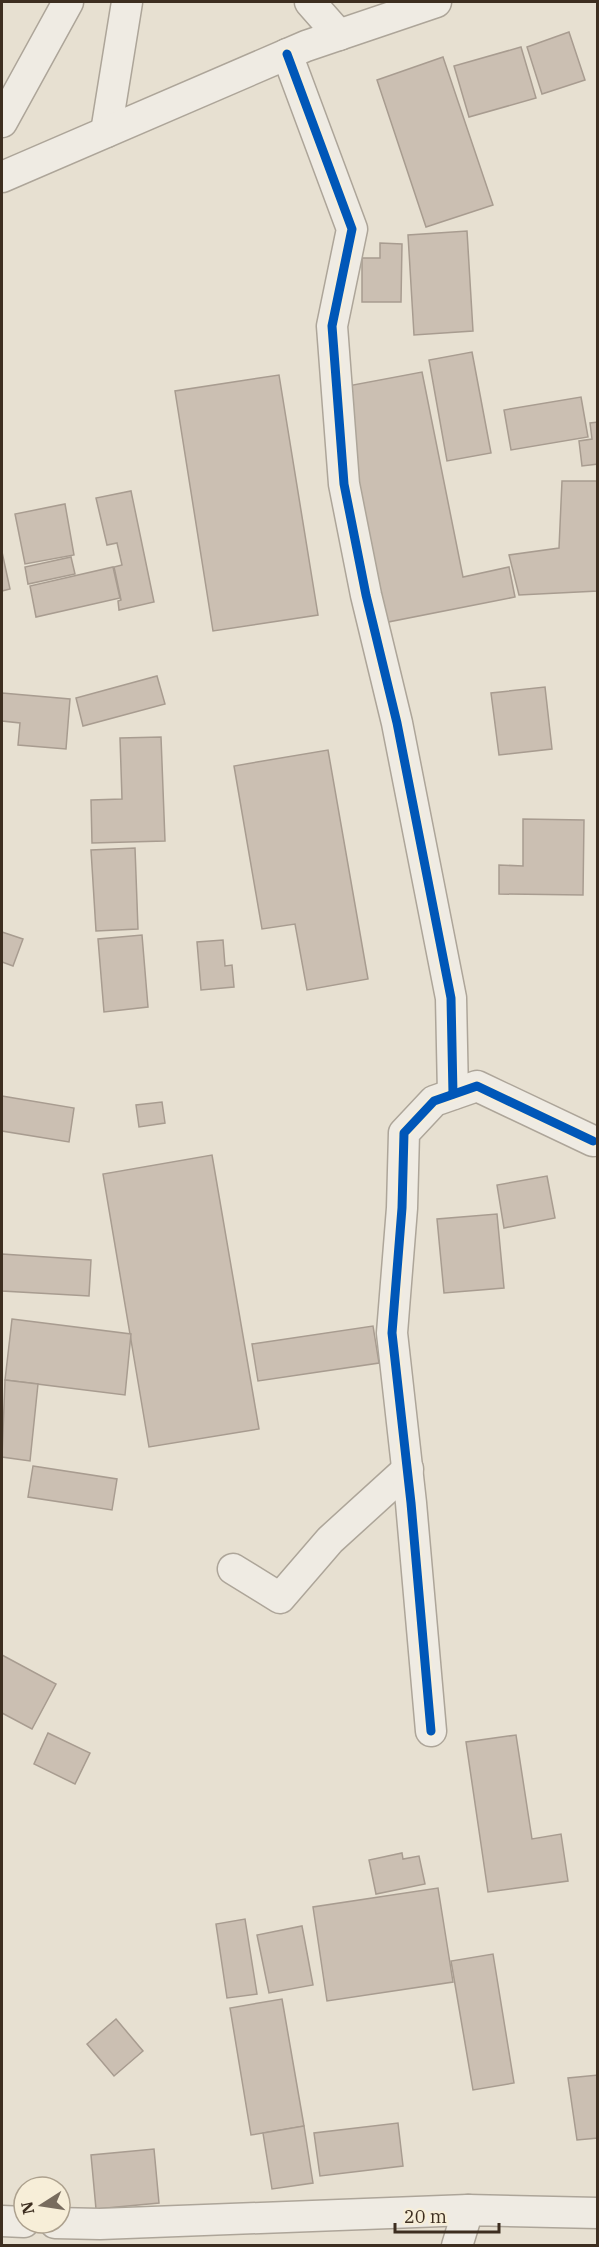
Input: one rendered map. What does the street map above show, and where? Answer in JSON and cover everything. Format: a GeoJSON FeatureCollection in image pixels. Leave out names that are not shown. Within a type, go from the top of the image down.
{"type":"FeatureCollection","features":[{"type":"Feature","properties":{"kind":"street"},"geometry":{"type":"LineString","coordinates":[[2,122],[68,2]]}},
{"type":"Feature","properties":{"kind":"street"},"geometry":{"type":"LineString","coordinates":[[106,132],[127,2]]}},
{"type":"Feature","properties":{"kind":"street"},"geometry":{"type":"LineString","coordinates":[[310,2],[339,35]]}},
{"type":"Feature","properties":{"kind":"street"},"geometry":{"type":"LineString","coordinates":[[2,177],[287,54],[436,2]]}},
{"type":"Feature","properties":{"kind":"street"},"geometry":{"type":"LineString","coordinates":[[287,54],[352,230],[332,326],[344,484],[366,595],[397,723],[451,998],[453,1094]]}},
{"type":"Feature","properties":{"kind":"street"},"geometry":{"type":"LineString","coordinates":[[431,1731],[408,1469],[392,1333],[402,1208],[404,1133],[434,1101],[477,1086],[593,1141]]}},
{"type":"Feature","properties":{"kind":"street"},"geometry":{"type":"LineString","coordinates":[[233,1569],[280,1598],[330,1540],[408,1469]]}},
{"type":"Feature","properties":{"kind":"street"},"geometry":{"type":"LineString","coordinates":[[457,2246],[468,2210]]}},
{"type":"Feature","properties":{"kind":"street"},"geometry":{"type":"LineString","coordinates":[[72,2223],[468,2210],[597,2213]]}},
{"type":"Feature","properties":{"kind":"building"},"geometry":{"type":"Polygon","coordinates":[[[569,32],[585,80],[542,94],[527,47],[569,32]]]}},
{"type":"Feature","properties":{"kind":"building"},"geometry":{"type":"Polygon","coordinates":[[[521,47],[536,98],[469,117],[454,66],[521,47]]]}},
{"type":"Feature","properties":{"kind":"building"},"geometry":{"type":"Polygon","coordinates":[[[443,57],[493,205],[426,227],[377,80],[443,57]]]}},
{"type":"Feature","properties":{"kind":"building"},"geometry":{"type":"Polygon","coordinates":[[[467,231],[473,331],[414,335],[408,235],[467,231]]]}},
{"type":"Feature","properties":{"kind":"building"},"geometry":{"type":"Polygon","coordinates":[[[380,243],[402,244],[401,302],[362,302],[362,258],[380,258],[380,243]]]}},
{"type":"Feature","properties":{"kind":"building"},"geometry":{"type":"Polygon","coordinates":[[[472,352],[491,453],[447,461],[429,360],[472,352]]]}},
{"type":"Feature","properties":{"kind":"building"},"geometry":{"type":"Polygon","coordinates":[[[422,372],[463,577],[509,567],[515,597],[383,623],[337,388],[422,372]]]}},
{"type":"Feature","properties":{"kind":"building"},"geometry":{"type":"Polygon","coordinates":[[[279,375],[318,615],[213,631],[175,391],[279,375]]]}},
{"type":"Feature","properties":{"kind":"building"},"geometry":{"type":"Polygon","coordinates":[[[581,397],[588,437],[511,450],[504,410],[581,397]]]}},
{"type":"Feature","properties":{"kind":"building"},"geometry":{"type":"Polygon","coordinates":[[[598,422],[598,464],[582,466],[579,441],[592,439],[590,423],[598,422]]]}},
{"type":"Feature","properties":{"kind":"building"},"geometry":{"type":"Polygon","coordinates":[[[562,481],[598,481],[598,591],[519,595],[509,555],[559,548],[562,481]]]}},
{"type":"Feature","properties":{"kind":"building"},"geometry":{"type":"Polygon","coordinates":[[[131,491],[154,602],[119,610],[118,601],[121,600],[114,567],[122,565],[117,543],[107,545],[96,498],[131,491]]]}},
{"type":"Feature","properties":{"kind":"building"},"geometry":{"type":"Polygon","coordinates":[[[65,504],[74,555],[25,564],[15,514],[65,504]]]}},
{"type":"Feature","properties":{"kind":"building"},"geometry":{"type":"Polygon","coordinates":[[[2,552],[10,589],[2,591],[2,552]]]}},
{"type":"Feature","properties":{"kind":"building"},"geometry":{"type":"Polygon","coordinates":[[[71,557],[75,574],[28,584],[25,567],[71,557]]]}},
{"type":"Feature","properties":{"kind":"building"},"geometry":{"type":"Polygon","coordinates":[[[113,567],[120,598],[36,617],[30,586],[113,567]]]}},
{"type":"Feature","properties":{"kind":"building"},"geometry":{"type":"Polygon","coordinates":[[[157,676],[165,704],[83,726],[76,698],[157,676]]]}},
{"type":"Feature","properties":{"kind":"building"},"geometry":{"type":"Polygon","coordinates":[[[545,687],[552,749],[499,755],[491,693],[545,687]]]}},
{"type":"Feature","properties":{"kind":"building"},"geometry":{"type":"Polygon","coordinates":[[[2,693],[70,699],[66,749],[18,745],[20,723],[2,721],[2,693]]]}},
{"type":"Feature","properties":{"kind":"building"},"geometry":{"type":"Polygon","coordinates":[[[161,737],[165,841],[92,843],[91,800],[122,799],[120,738],[161,737]]]}},
{"type":"Feature","properties":{"kind":"building"},"geometry":{"type":"Polygon","coordinates":[[[328,750],[368,979],[307,990],[295,924],[262,929],[234,766],[328,750]]]}},
{"type":"Feature","properties":{"kind":"building"},"geometry":{"type":"Polygon","coordinates":[[[523,819],[584,820],[583,895],[499,894],[499,865],[523,866],[523,819]]]}},
{"type":"Feature","properties":{"kind":"building"},"geometry":{"type":"Polygon","coordinates":[[[135,848],[138,929],[96,931],[91,850],[135,848]]]}},
{"type":"Feature","properties":{"kind":"building"},"geometry":{"type":"Polygon","coordinates":[[[2,932],[23,939],[13,966],[2,962],[2,932]]]}},
{"type":"Feature","properties":{"kind":"building"},"geometry":{"type":"Polygon","coordinates":[[[142,935],[148,1007],[104,1012],[98,939],[142,935]]]}},
{"type":"Feature","properties":{"kind":"building"},"geometry":{"type":"Polygon","coordinates":[[[223,940],[225,966],[232,965],[234,987],[201,990],[197,942],[223,940]]]}},
{"type":"Feature","properties":{"kind":"building"},"geometry":{"type":"Polygon","coordinates":[[[2,1096],[74,1108],[69,1142],[2,1131],[2,1096]]]}},
{"type":"Feature","properties":{"kind":"building"},"geometry":{"type":"Polygon","coordinates":[[[162,1102],[165,1123],[139,1127],[136,1105],[162,1102]]]}},
{"type":"Feature","properties":{"kind":"building"},"geometry":{"type":"Polygon","coordinates":[[[212,1155],[259,1429],[149,1447],[103,1174],[212,1155]]]}},
{"type":"Feature","properties":{"kind":"building"},"geometry":{"type":"Polygon","coordinates":[[[547,1176],[555,1218],[504,1228],[497,1185],[547,1176]]]}},
{"type":"Feature","properties":{"kind":"building"},"geometry":{"type":"Polygon","coordinates":[[[497,1214],[504,1288],[444,1293],[437,1219],[497,1214]]]}},
{"type":"Feature","properties":{"kind":"building"},"geometry":{"type":"Polygon","coordinates":[[[2,1254],[91,1260],[89,1296],[2,1291],[2,1254]]]}},
{"type":"Feature","properties":{"kind":"building"},"geometry":{"type":"Polygon","coordinates":[[[12,1319],[131,1334],[125,1395],[5,1380],[12,1319]]]}},
{"type":"Feature","properties":{"kind":"building"},"geometry":{"type":"Polygon","coordinates":[[[373,1326],[379,1363],[258,1381],[252,1344],[373,1326]]]}},
{"type":"Feature","properties":{"kind":"building"},"geometry":{"type":"Polygon","coordinates":[[[5,1380],[38,1384],[30,1461],[2,1457],[5,1380]]]}},
{"type":"Feature","properties":{"kind":"building"},"geometry":{"type":"Polygon","coordinates":[[[33,1466],[117,1479],[112,1510],[28,1497],[33,1466]]]}},
{"type":"Feature","properties":{"kind":"building"},"geometry":{"type":"Polygon","coordinates":[[[2,1655],[56,1684],[32,1729],[2,1713],[2,1655]]]}},
{"type":"Feature","properties":{"kind":"building"},"geometry":{"type":"Polygon","coordinates":[[[48,1733],[90,1753],[75,1784],[34,1764],[48,1733]]]}},
{"type":"Feature","properties":{"kind":"building"},"geometry":{"type":"Polygon","coordinates":[[[516,1735],[532,1839],[561,1834],[568,1881],[488,1892],[466,1742],[516,1735]]]}},
{"type":"Feature","properties":{"kind":"building"},"geometry":{"type":"Polygon","coordinates":[[[402,1853],[403,1859],[419,1856],[425,1884],[376,1894],[369,1860],[402,1853]]]}},
{"type":"Feature","properties":{"kind":"building"},"geometry":{"type":"Polygon","coordinates":[[[438,1888],[453,1982],[327,2001],[313,1907],[438,1888]]]}},
{"type":"Feature","properties":{"kind":"building"},"geometry":{"type":"Polygon","coordinates":[[[245,1919],[257,1994],[227,1998],[216,1924],[245,1919]]]}},
{"type":"Feature","properties":{"kind":"building"},"geometry":{"type":"Polygon","coordinates":[[[302,1926],[313,1985],[269,1993],[257,1935],[302,1926]]]}},
{"type":"Feature","properties":{"kind":"building"},"geometry":{"type":"Polygon","coordinates":[[[493,1954],[514,2083],[473,2090],[451,1961],[493,1954]]]}},
{"type":"Feature","properties":{"kind":"building"},"geometry":{"type":"Polygon","coordinates":[[[282,1999],[304,2126],[251,2135],[230,2008],[282,1999]]]}},
{"type":"Feature","properties":{"kind":"building"},"geometry":{"type":"Polygon","coordinates":[[[116,2019],[143,2051],[114,2076],[87,2044],[116,2019]]]}},
{"type":"Feature","properties":{"kind":"building"},"geometry":{"type":"Polygon","coordinates":[[[598,2075],[598,2138],[577,2140],[568,2078],[598,2075]]]}},
{"type":"Feature","properties":{"kind":"building"},"geometry":{"type":"Polygon","coordinates":[[[398,2123],[403,2166],[320,2176],[314,2133],[398,2123]]]}},
{"type":"Feature","properties":{"kind":"building"},"geometry":{"type":"Polygon","coordinates":[[[304,2126],[313,2183],[272,2189],[263,2133],[304,2126]]]}},
{"type":"Feature","properties":{"kind":"building"},"geometry":{"type":"Polygon","coordinates":[[[154,2149],[159,2203],[96,2209],[91,2155],[154,2149]]]}},
{"type":"Feature","properties":{"kind":"cycle path"},"geometry":{"type":"LineString","coordinates":[[287,54],[352,229],[332,326],[344,484],[366,595],[397,723],[451,998],[453,1094]]}},
{"type":"Feature","properties":{"kind":"cycle path"},"geometry":{"type":"LineString","coordinates":[[431,1731],[411,1503],[392,1333],[402,1208],[404,1133],[434,1101],[477,1086],[593,1141]]}}]}
